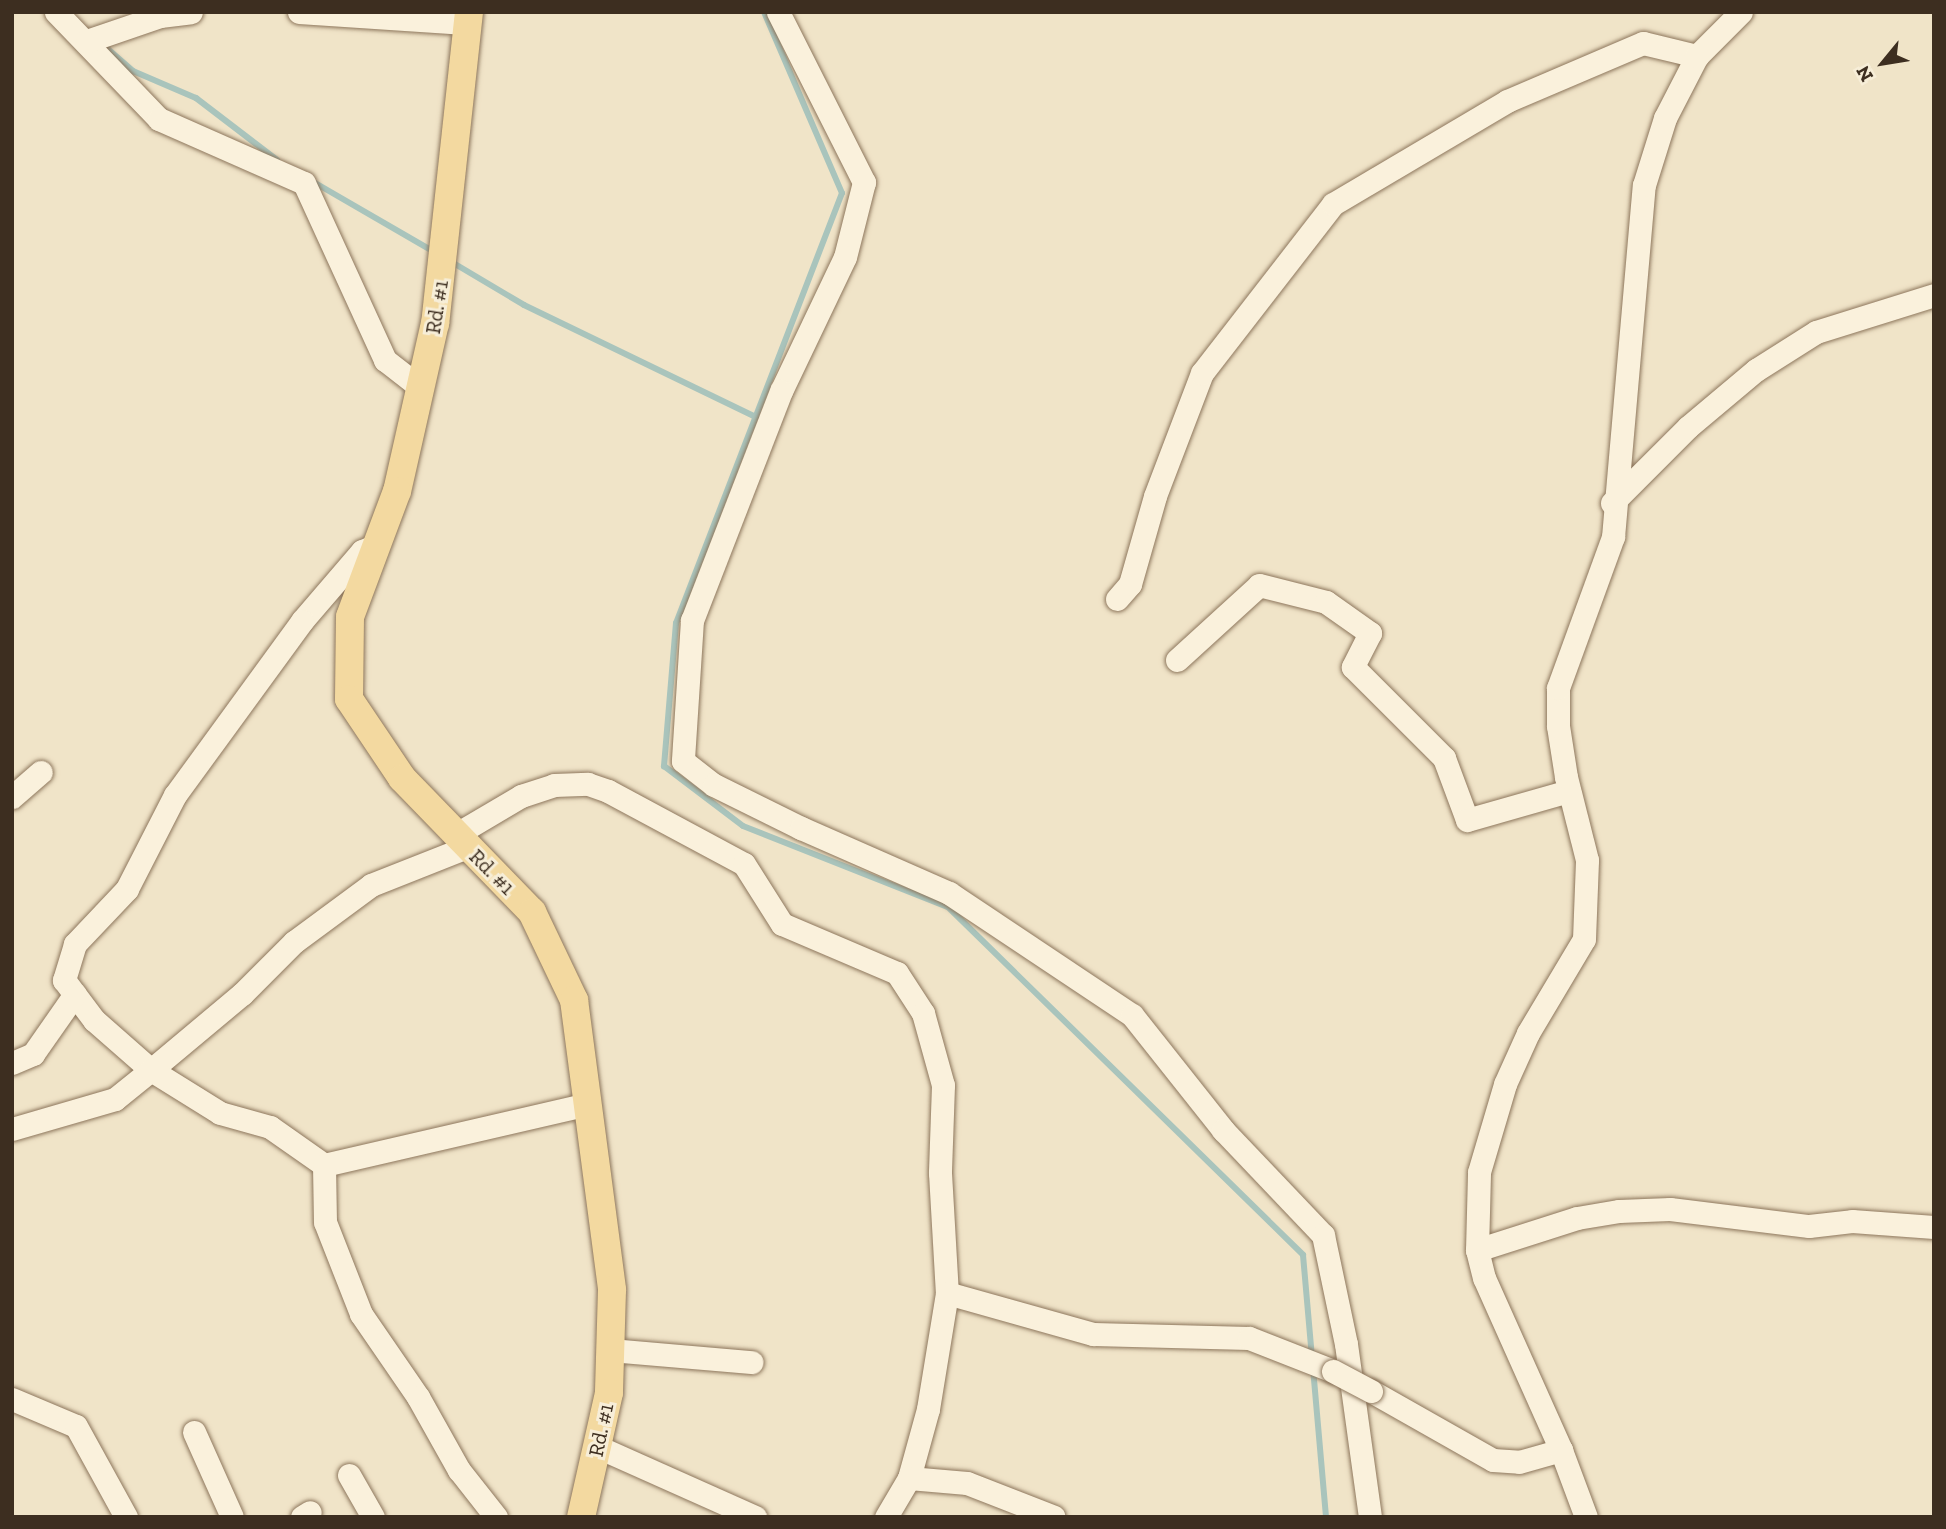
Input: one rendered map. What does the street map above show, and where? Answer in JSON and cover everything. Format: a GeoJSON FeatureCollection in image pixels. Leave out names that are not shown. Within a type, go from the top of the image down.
{"type":"FeatureCollection","features":[{"type":"Feature","properties":{"kind":"main road","name":"Rd. #1"},"geometry":{"type":"LineString","coordinates":[[468,18],[445,251],[421,388],[397,491],[374,546],[351,617],[349,699],[402,778],[532,912],[574,1000],[612,1290],[609,1393],[582,1517]]}},
{"type":"Feature","properties":{"kind":"street"},"geometry":{"type":"LineString","coordinates":[[56,12],[159,119],[304,183],[385,360],[421,388]]}},
{"type":"Feature","properties":{"kind":"street"},"geometry":{"type":"LineString","coordinates":[[86,41],[160,16],[191,12]]}},
{"type":"Feature","properties":{"kind":"street"},"geometry":{"type":"LineString","coordinates":[[299,12],[468,18]]}},
{"type":"Feature","properties":{"kind":"street"},"geometry":{"type":"LineString","coordinates":[[778,12],[864,182],[845,257],[781,391],[692,620],[683,761],[714,785],[801,828],[949,893],[1132,1015],[1223,1130],[1323,1235],[1346,1344],[1370,1517]]}},
{"type":"Feature","properties":{"kind":"street"},"geometry":{"type":"LineString","coordinates":[[1586,1517],[1561,1450],[1512,1348],[1477,1250],[1479,1172],[1505,1084],[1528,1033],[1584,939],[1587,860],[1569,791],[1558,726],[1558,688],[1603,573],[1613,537],[1612,503],[1644,185],[1665,118],[1697,56],[1741,12]]}},
{"type":"Feature","properties":{"kind":"street"},"geometry":{"type":"LineString","coordinates":[[1117,599],[1130,584],[1156,496],[1202,373],[1333,204],[1507,101],[1643,43],[1697,56]]}},
{"type":"Feature","properties":{"kind":"street"},"geometry":{"type":"LineString","coordinates":[[1612,503],[1688,427],[1756,370],[1816,332],[1934,295]]}},
{"type":"Feature","properties":{"kind":"street"},"geometry":{"type":"LineString","coordinates":[[374,546],[362,551],[302,621],[175,795],[127,889],[75,944],[64,979],[94,1020],[151,1070],[220,1113],[270,1127],[324,1165],[588,1104]]}},
{"type":"Feature","properties":{"kind":"street"},"geometry":{"type":"LineString","coordinates":[[1177,660],[1259,585],[1326,602],[1370,633],[1353,667],[1444,758],[1467,820],[1569,791]]}},
{"type":"Feature","properties":{"kind":"street"},"geometry":{"type":"LineString","coordinates":[[12,797],[41,772]]}},
{"type":"Feature","properties":{"kind":"street"},"geometry":{"type":"LineString","coordinates":[[12,1129],[115,1099],[294,942],[371,885],[461,841],[521,796],[554,785],[588,784],[686,830],[744,864],[782,924],[897,973],[923,1013],[943,1085],[940,1173],[947,1293],[928,1409],[909,1478],[889,1516]]}},
{"type":"Feature","properties":{"kind":"street"},"geometry":{"type":"LineString","coordinates":[[12,1063],[33,1054],[75,994]]}},
{"type":"Feature","properties":{"kind":"street"},"geometry":{"type":"LineString","coordinates":[[324,1165],[325,1222],[361,1314],[418,1397],[459,1470],[496,1517]]}},
{"type":"Feature","properties":{"kind":"street"},"geometry":{"type":"LineString","coordinates":[[1477,1250],[1577,1218],[1619,1211],[1670,1209],[1809,1226],[1852,1221],[1934,1227]]}},
{"type":"Feature","properties":{"kind":"street"},"geometry":{"type":"LineString","coordinates":[[947,1293],[1093,1334],[1249,1338],[1329,1370],[1493,1460],[1519,1462],[1561,1450]]}},
{"type":"Feature","properties":{"kind":"street"},"geometry":{"type":"LineString","coordinates":[[610,1350],[751,1362]]}},
{"type":"Feature","properties":{"kind":"street"},"geometry":{"type":"LineString","coordinates":[[12,1399],[76,1426],[127,1517]]}},
{"type":"Feature","properties":{"kind":"street"},"geometry":{"type":"LineString","coordinates":[[194,1432],[232,1517]]}},
{"type":"Feature","properties":{"kind":"street"},"geometry":{"type":"LineString","coordinates":[[598,1447],[755,1517]]}},
{"type":"Feature","properties":{"kind":"street"},"geometry":{"type":"LineString","coordinates":[[349,1475],[373,1517]]}},
{"type":"Feature","properties":{"kind":"street"},"geometry":{"type":"LineString","coordinates":[[909,1478],[967,1483],[1054,1517]]}},
{"type":"Feature","properties":{"kind":"waterway"},"geometry":{"type":"LineString","coordinates":[[764,12],[842,193],[676,623],[664,766],[743,826],[948,907],[1303,1255],[1312,1357]]}},
{"type":"Feature","properties":{"kind":"waterway"},"geometry":{"type":"LineString","coordinates":[[101,43],[133,71],[196,98],[277,160]]}},
{"type":"Feature","properties":{"kind":"waterway"},"geometry":{"type":"LineString","coordinates":[[310,180],[434,252]]}},
{"type":"Feature","properties":{"kind":"waterway"},"geometry":{"type":"LineString","coordinates":[[450,261],[524,305],[756,417]]}},
{"type":"Feature","properties":{"kind":"waterway"},"geometry":{"type":"LineString","coordinates":[[1313,1368],[1326,1517]]}}]}
